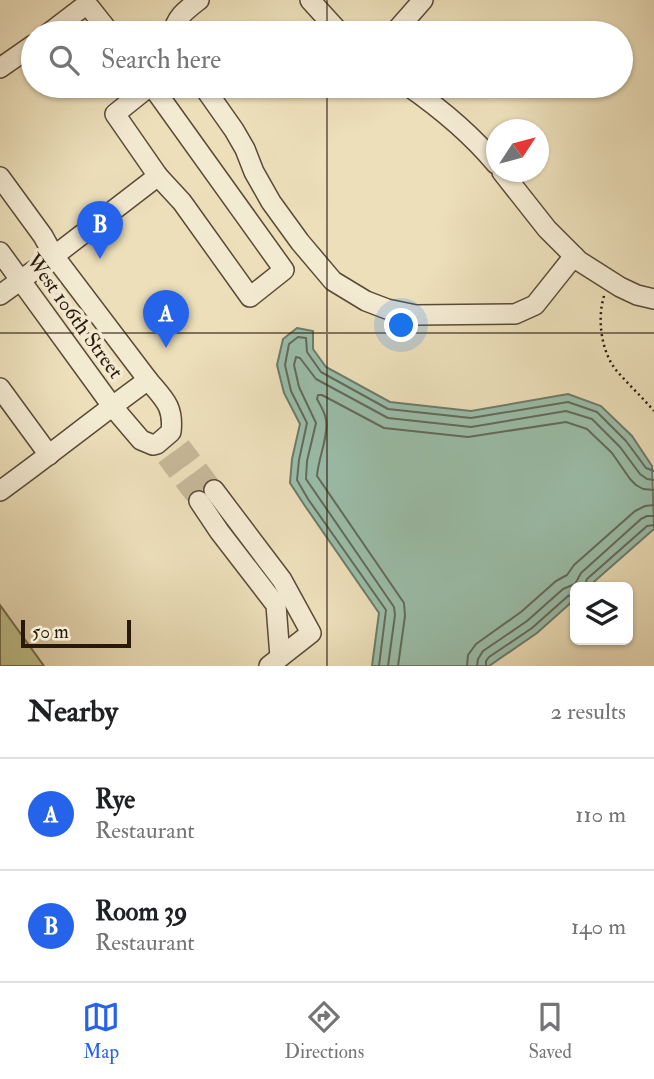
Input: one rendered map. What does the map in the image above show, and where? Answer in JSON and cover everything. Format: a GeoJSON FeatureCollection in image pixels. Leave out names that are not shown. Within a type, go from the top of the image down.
{"type":"FeatureCollection","features":[{"type":"Feature","properties":{"kind":"street"},"geometry":{"type":"LineString","coordinates":[[176,21],[181,13],[199,0]]}},
{"type":"Feature","properties":{"kind":"street"},"geometry":{"type":"LineString","coordinates":[[310,0],[329,21]]}},
{"type":"Feature","properties":{"kind":"street"},"geometry":{"type":"LineString","coordinates":[[405,21],[423,0]]}},
{"type":"Feature","properties":{"kind":"street"},"geometry":{"type":"LineString","coordinates":[[63,21],[86,2],[101,21]]}},
{"type":"Feature","properties":{"kind":"street"},"geometry":{"type":"LineString","coordinates":[[0,68],[21,53]]}},
{"type":"Feature","properties":{"kind":"street"},"geometry":{"type":"LineString","coordinates":[[136,98],[115,114],[158,176],[182,202],[250,297],[284,270],[160,98]]}},
{"type":"Feature","properties":{"kind":"street"},"geometry":{"type":"LineString","coordinates":[[211,98],[234,130],[271,202],[300,243],[333,281],[366,301],[416,315],[515,314],[534,305],[573,256]]}},
{"type":"Feature","properties":{"kind":"street"},"geometry":{"type":"LineString","coordinates":[[424,98],[461,126],[486,152]]}},
{"type":"Feature","properties":{"kind":"street"},"geometry":{"type":"LineString","coordinates":[[0,295],[158,176]]}},
{"type":"Feature","properties":{"kind":"street"},"geometry":{"type":"LineString","coordinates":[[0,177],[43,236],[54,256],[148,380],[0,491]]}},
{"type":"Feature","properties":{"kind":"street"},"geometry":{"type":"LineString","coordinates":[[510,182],[547,229],[573,256],[609,280],[638,295],[654,299]]}},
{"type":"Feature","properties":{"kind":"street","name":"West 106th Street"},"geometry":{"type":"LineString","coordinates":[[0,252],[141,440],[153,445],[169,445],[173,417],[169,406],[148,380]]}},
{"type":"Feature","properties":{"kind":"street"},"geometry":{"type":"LineString","coordinates":[[0,388],[49,455]]}},
{"type":"Feature","properties":{"kind":"street"},"geometry":{"type":"LineString","coordinates":[[212,504],[282,580],[311,633],[275,662],[276,605],[212,504]]}},
{"type":"Feature","properties":{"kind":"path"},"geometry":{"type":"LineString","coordinates":[[609,280],[600,308],[605,348],[615,368],[654,411]]}},
{"type":"Feature","properties":{"kind":"shaded area"},"geometry":{"type":"Polygon","coordinates":[[[0,605],[44,666],[0,666],[0,605]]]}},
{"type":"Feature","properties":{"kind":"water"},"geometry":{"type":"Polygon","coordinates":[[[297,328],[313,331],[313,349],[326,367],[390,402],[471,411],[568,394],[601,406],[632,436],[652,466],[654,529],[594,582],[570,582],[570,603],[537,633],[489,666],[372,666],[379,613],[290,483],[300,424],[284,393],[277,365],[283,339],[297,328]]]}},
{"type":"Feature","properties":{"kind":"tunnel"},"geometry":{"type":"LineString","coordinates":[[181,446],[214,490]]}},
{"type":"Feature","properties":{"kind":"tunnel"},"geometry":{"type":"LineString","coordinates":[[166,457],[199,501]]}},
{"type":"Feature","properties":{"kind":"place","name":"Room 39"},"geometry":{"type":"Point","coordinates":[100,259]}},
{"type":"Feature","properties":{"kind":"place","name":"Rye"},"geometry":{"type":"Point","coordinates":[166,348]}}]}
